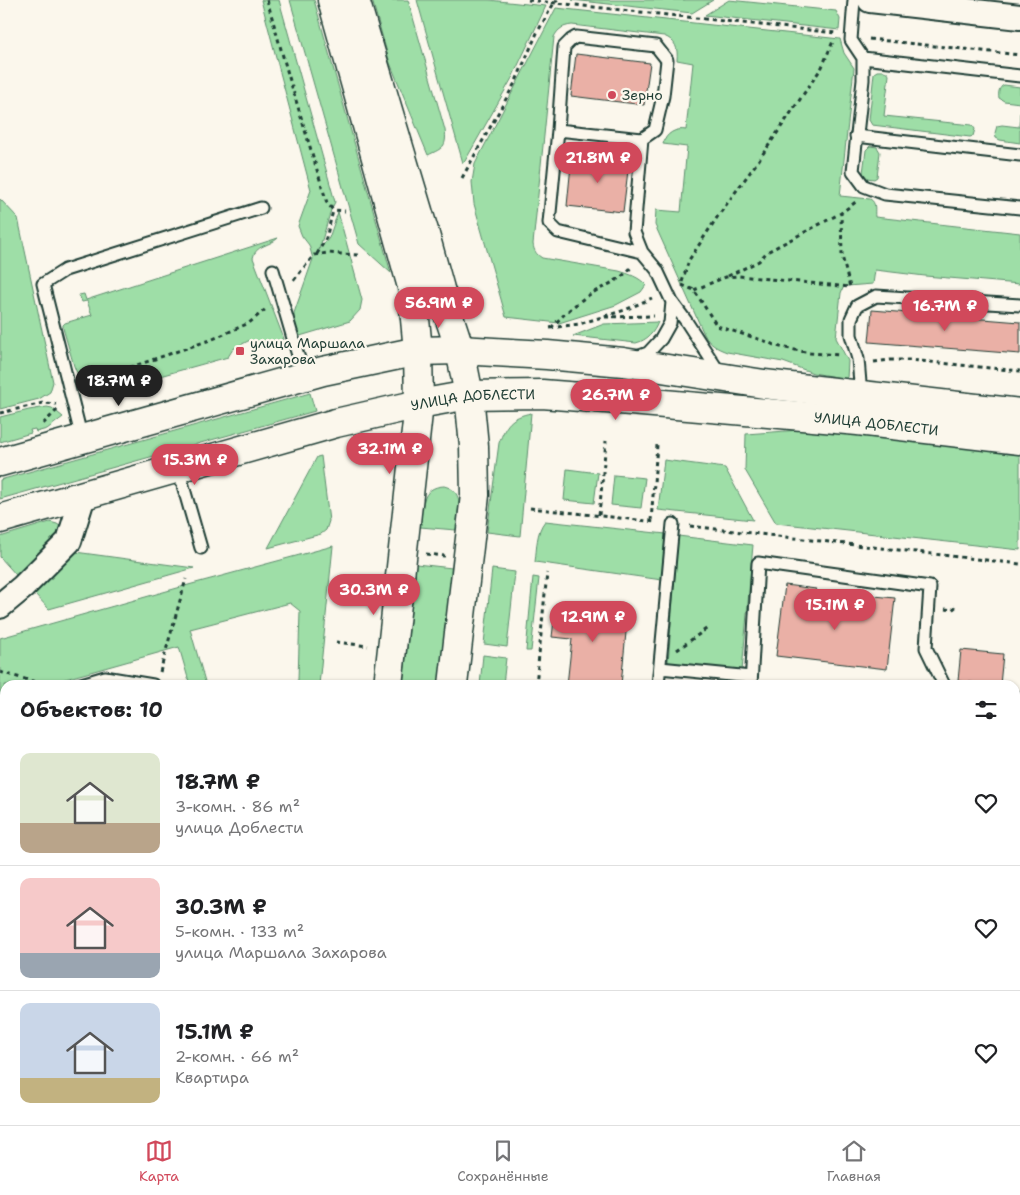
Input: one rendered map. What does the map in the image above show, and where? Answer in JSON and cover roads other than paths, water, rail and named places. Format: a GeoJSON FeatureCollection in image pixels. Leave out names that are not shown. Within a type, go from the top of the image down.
{"type":"FeatureCollection","features":[{"type":"Feature","properties":{"kind":"main road"},"geometry":{"type":"LineString","coordinates":[[332,0],[412,287],[418,351],[418,404],[389,680]]}},
{"type":"Feature","properties":{"kind":"main road"},"geometry":{"type":"LineString","coordinates":[[355,0],[422,222],[440,289],[460,350],[469,395],[474,446],[475,495],[454,680]]}},
{"type":"Feature","properties":{"kind":"main road","name":"УЛИЦА ДОБЛЕСТИ"},"geometry":{"type":"LineString","coordinates":[[0,462],[323,371],[418,351],[460,350],[623,362],[774,385],[860,408],[1020,440]]}},
{"type":"Feature","properties":{"kind":"main road","name":"УЛИЦА ДОБЛЕСТИ"},"geometry":{"type":"LineString","coordinates":[[0,519],[336,423],[418,404],[469,395],[542,394],[1020,413]]}},
{"type":"Feature","properties":{"kind":"street"},"geometry":{"type":"LineString","coordinates":[[870,0],[960,5],[1020,17]]}},
{"type":"Feature","properties":{"kind":"street"},"geometry":{"type":"LineString","coordinates":[[0,606],[23,587],[68,541],[83,496]]}},
{"type":"Feature","properties":{"kind":"lane"},"geometry":{"type":"LineString","coordinates":[[854,0],[851,40],[863,58],[863,80],[853,171],[864,186],[884,194],[1020,208]]}},
{"type":"Feature","properties":{"kind":"lane"},"geometry":{"type":"LineString","coordinates":[[558,130],[642,139],[655,130],[663,96],[666,60],[656,46],[576,37],[564,48],[550,223],[558,232],[642,252]]}},
{"type":"Feature","properties":{"kind":"lane"},"geometry":{"type":"LineString","coordinates":[[863,58],[1020,76]]}},
{"type":"Feature","properties":{"kind":"lane"},"geometry":{"type":"LineString","coordinates":[[856,136],[1020,155]]}},
{"type":"Feature","properties":{"kind":"lane"},"geometry":{"type":"LineString","coordinates":[[642,139],[634,232],[642,252],[657,270],[669,296],[724,378]]}},
{"type":"Feature","properties":{"kind":"lane"},"geometry":{"type":"LineString","coordinates":[[82,439],[43,284],[65,270],[261,208]]}},
{"type":"Feature","properties":{"kind":"lane"},"geometry":{"type":"LineString","coordinates":[[273,270],[304,376]]}},
{"type":"Feature","properties":{"kind":"lane"},"geometry":{"type":"LineString","coordinates":[[623,362],[648,353],[661,339],[670,323],[669,296]]}},
{"type":"Feature","properties":{"kind":"lane"},"geometry":{"type":"LineString","coordinates":[[860,408],[858,359],[851,335],[851,319],[857,306],[876,296],[1020,305]]}},
{"type":"Feature","properties":{"kind":"lane"},"geometry":{"type":"LineString","coordinates":[[178,468],[202,548]]}},
{"type":"Feature","properties":{"kind":"lane"},"geometry":{"type":"LineString","coordinates":[[659,680],[673,524]]}},
{"type":"Feature","properties":{"kind":"lane"},"geometry":{"type":"LineString","coordinates":[[751,680],[758,563],[930,586],[926,648],[942,680]]}},
{"type":"Feature","properties":{"kind":"lane"},"geometry":{"type":"LineString","coordinates":[[660,668],[744,680]]}},
{"type":"Feature","properties":{"kind":"lane"},"geometry":{"type":"LineString","coordinates":[[95,680],[105,677],[156,680]]}},
{"type":"Feature","properties":{"kind":"place","name":"Зерно"},"geometry":{"type":"Point","coordinates":[612,95]}},
{"type":"Feature","properties":{"kind":"place","name":"улица Маршала Захарова"},"geometry":{"type":"Point","coordinates":[240,351]}}]}
